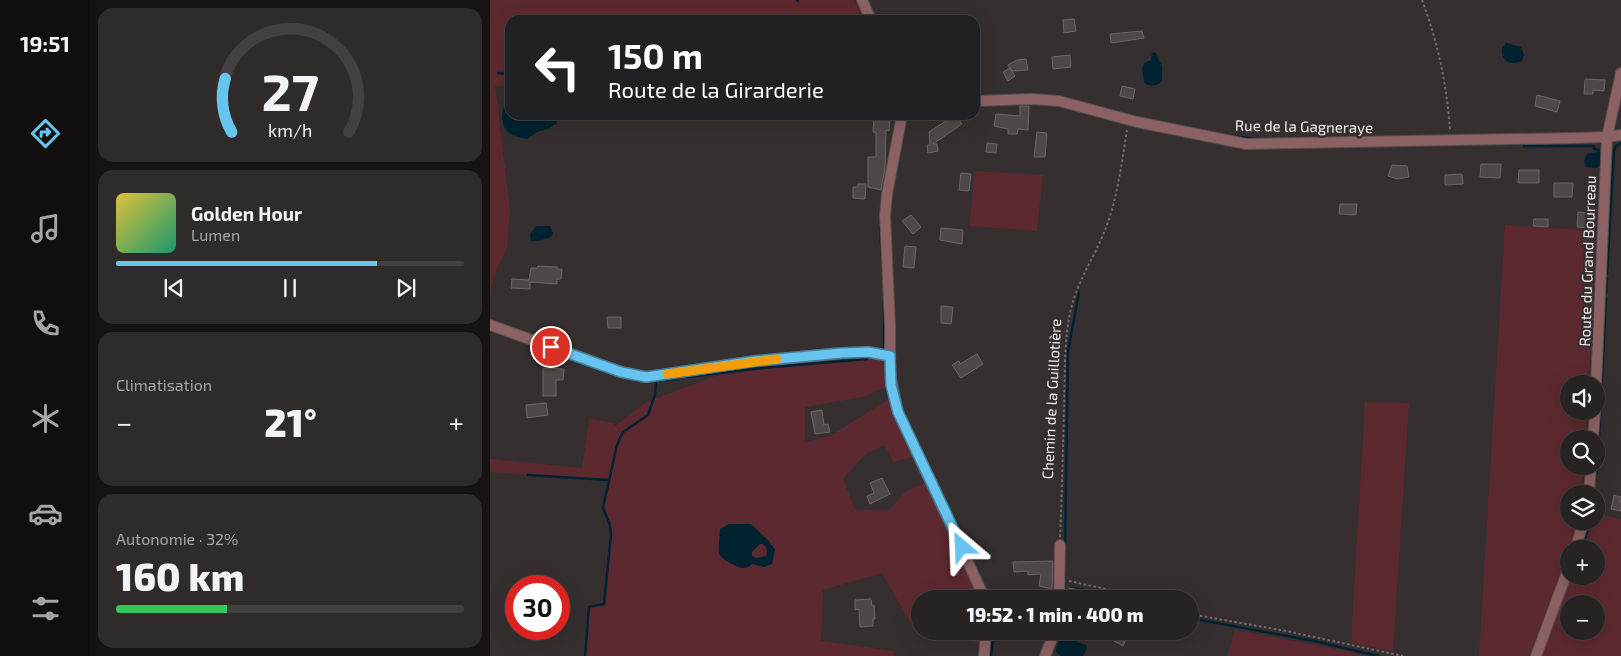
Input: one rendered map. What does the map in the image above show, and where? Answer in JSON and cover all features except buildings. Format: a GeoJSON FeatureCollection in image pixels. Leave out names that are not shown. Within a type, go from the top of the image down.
{"type":"FeatureCollection","features":[{"type":"Feature","properties":{"kind":"street"},"geometry":{"type":"LineString","coordinates":[[862,0],[869,15]]}},
{"type":"Feature","properties":{"kind":"street","name":"Route du Grand Bourreau"},"geometry":{"type":"LineString","coordinates":[[1596,375],[1607,138],[1621,73]]}},
{"type":"Feature","properties":{"kind":"street","name":"Rue de la Gagneraye"},"geometry":{"type":"LineString","coordinates":[[980,100],[1032,99],[1059,101],[1129,120],[1246,144],[1607,138],[1621,135]]}},
{"type":"Feature","properties":{"kind":"street"},"geometry":{"type":"LineString","coordinates":[[901,120],[887,194],[885,215],[891,385],[898,412],[981,590]]}},
{"type":"Feature","properties":{"kind":"street"},"geometry":{"type":"LineString","coordinates":[[490,326],[621,372],[646,377],[755,361],[842,353],[868,352],[890,356]]}},
{"type":"Feature","properties":{"kind":"street"},"geometry":{"type":"LineString","coordinates":[[1060,545],[1060,590]]}},
{"type":"Feature","properties":{"kind":"street"},"geometry":{"type":"LineString","coordinates":[[1536,656],[1562,585]]}},
{"type":"Feature","properties":{"kind":"street"},"geometry":{"type":"LineString","coordinates":[[984,656],[985,640]]}},
{"type":"Feature","properties":{"kind":"street"},"geometry":{"type":"LineString","coordinates":[[1045,656],[1051,640]]}},
{"type":"Feature","properties":{"kind":"path"},"geometry":{"type":"LineString","coordinates":[[1422,0],[1436,38],[1444,76],[1450,141]]}},
{"type":"Feature","properties":{"kind":"path","name":"Chemin de la Guillotière"},"geometry":{"type":"LineString","coordinates":[[1060,545],[1065,372],[1070,316],[1079,284],[1098,247],[1108,222],[1116,192],[1129,120]]}},
{"type":"Feature","properties":{"kind":"path"},"geometry":{"type":"LineString","coordinates":[[1060,579],[1111,590]]}},
{"type":"Feature","properties":{"kind":"path"},"geometry":{"type":"LineString","coordinates":[[1199,616],[1286,631],[1403,656]]}},
{"type":"Feature","properties":{"kind":"shaded area"},"geometry":{"type":"Polygon","coordinates":[[[490,0],[854,0],[861,15],[505,15],[505,87],[495,86],[510,210],[507,248],[495,273],[490,291],[490,0]]]}},
{"type":"Feature","properties":{"kind":"shaded area"},"geometry":{"type":"Polygon","coordinates":[[[975,171],[1043,175],[1037,231],[969,226],[975,171]]]}},
{"type":"Feature","properties":{"kind":"shaded area"},"geometry":{"type":"Polygon","coordinates":[[[1505,225],[1596,231],[1588,375],[1560,375],[1560,420],[1587,420],[1586,430],[1560,430],[1560,475],[1583,475],[1581,485],[1560,485],[1560,530],[1574,530],[1571,540],[1560,540],[1560,575],[1529,656],[1479,656],[1505,225]]]}},
{"type":"Feature","properties":{"kind":"shaded area"},"geometry":{"type":"Polygon","coordinates":[[[890,356],[891,385],[863,397],[805,407],[805,442],[830,436],[894,396],[918,456],[893,462],[885,445],[867,453],[843,478],[855,510],[889,510],[906,491],[930,481],[981,590],[911,590],[911,624],[882,573],[823,590],[821,641],[894,651],[894,656],[585,656],[590,606],[604,603],[611,535],[610,525],[603,508],[610,481],[490,472],[490,459],[582,468],[589,419],[614,423],[614,427],[646,402],[755,361],[890,356]]]}},
{"type":"Feature","properties":{"kind":"shaded area"},"geometry":{"type":"Polygon","coordinates":[[[1365,402],[1409,403],[1393,651],[1351,643],[1365,402]]]}},
{"type":"Feature","properties":{"kind":"shaded area"},"geometry":{"type":"Polygon","coordinates":[[[1605,515],[1621,519],[1621,656],[1541,656],[1560,605],[1560,640],[1605,640],[1605,595],[1564,595],[1568,585],[1605,585],[1605,540],[1584,540],[1587,530],[1605,530],[1605,515]]]}},
{"type":"Feature","properties":{"kind":"shaded area"},"geometry":{"type":"Polygon","coordinates":[[[1235,630],[1337,649],[1366,656],[1227,656],[1235,630]]]}},
{"type":"Feature","properties":{"kind":"shaded area"},"geometry":{"type":"Polygon","coordinates":[[[963,640],[985,640],[985,644],[963,640]]]}},
{"type":"Feature","properties":{"kind":"water"},"geometry":{"type":"Polygon","coordinates":[[[1506,43],[1521,47],[1524,55],[1522,61],[1511,63],[1505,60],[1502,49],[1506,43]]]}},
{"type":"Feature","properties":{"kind":"water"},"geometry":{"type":"Polygon","coordinates":[[[1155,52],[1162,66],[1162,81],[1150,86],[1144,82],[1142,69],[1144,63],[1151,60],[1152,53],[1155,52]]]}},
{"type":"Feature","properties":{"kind":"water"},"geometry":{"type":"Polygon","coordinates":[[[505,105],[505,120],[557,120],[557,123],[527,139],[517,137],[508,132],[503,124],[503,109],[505,105]]]}},
{"type":"Feature","properties":{"kind":"water"},"geometry":{"type":"Polygon","coordinates":[[[1596,152],[1601,154],[1601,165],[1596,168],[1586,167],[1584,161],[1587,154],[1596,152]]]}},
{"type":"Feature","properties":{"kind":"water"},"geometry":{"type":"Polygon","coordinates":[[[536,226],[550,226],[553,233],[552,236],[542,240],[531,241],[530,234],[536,226]]]}},
{"type":"Feature","properties":{"kind":"water"},"geometry":{"type":"Polygon","coordinates":[[[729,524],[751,524],[769,541],[775,550],[772,564],[764,567],[752,564],[742,568],[726,561],[719,553],[720,529],[729,524]],[[760,544],[752,552],[752,556],[756,558],[766,556],[767,550],[763,544],[760,544]]]}},
{"type":"Feature","properties":{"kind":"water"},"geometry":{"type":"Polygon","coordinates":[[[1059,640],[1073,640],[1086,645],[1087,648],[1083,656],[1061,656],[1056,652],[1059,640]]]}},
{"type":"Feature","properties":{"kind":"waterway"},"geometry":{"type":"LineString","coordinates":[[498,73],[505,74]]}},
{"type":"Feature","properties":{"kind":"waterway"},"geometry":{"type":"LineString","coordinates":[[1232,136],[1257,139]]}},
{"type":"Feature","properties":{"kind":"waterway"},"geometry":{"type":"LineString","coordinates":[[1607,274],[1614,151],[1616,146],[1621,143]]}},
{"type":"Feature","properties":{"kind":"waterway"},"geometry":{"type":"LineString","coordinates":[[1524,146],[1594,146],[1594,149],[1599,150],[1599,152]]}},
{"type":"Feature","properties":{"kind":"waterway"},"geometry":{"type":"LineString","coordinates":[[880,227],[883,273]]}},
{"type":"Feature","properties":{"kind":"waterway"},"geometry":{"type":"LineString","coordinates":[[1606,293],[1607,278]]}},
{"type":"Feature","properties":{"kind":"waterway"},"geometry":{"type":"LineString","coordinates":[[1065,546],[1068,351],[1079,292]]}},
{"type":"Feature","properties":{"kind":"waterway"},"geometry":{"type":"LineString","coordinates":[[1599,430],[1606,299]]}},
{"type":"Feature","properties":{"kind":"waterway"},"geometry":{"type":"LineString","coordinates":[[884,303],[884,347]]}},
{"type":"Feature","properties":{"kind":"waterway"},"geometry":{"type":"LineString","coordinates":[[687,377],[867,359]]}},
{"type":"Feature","properties":{"kind":"waterway"},"geometry":{"type":"LineString","coordinates":[[666,380],[677,379]]}},
{"type":"Feature","properties":{"kind":"waterway"},"geometry":{"type":"LineString","coordinates":[[585,656],[589,607],[604,604],[611,535],[610,525],[603,508],[617,445],[623,432],[648,415],[655,395],[656,382]]}},
{"type":"Feature","properties":{"kind":"waterway"},"geometry":{"type":"LineString","coordinates":[[528,475],[609,480]]}},
{"type":"Feature","properties":{"kind":"waterway"},"geometry":{"type":"LineString","coordinates":[[1584,540],[1588,530]]}},
{"type":"Feature","properties":{"kind":"waterway"},"geometry":{"type":"LineString","coordinates":[[1071,588],[1083,590]]}},
{"type":"Feature","properties":{"kind":"waterway"},"geometry":{"type":"LineString","coordinates":[[1199,620],[1314,641],[1378,656]]}},
{"type":"Feature","properties":{"kind":"waterway"},"geometry":{"type":"LineString","coordinates":[[991,656],[993,640]]}},
{"type":"Feature","properties":{"kind":"slow traffic"},"geometry":{"type":"LineString","coordinates":[[667,374],[777,359]]}},
{"type":"Feature","properties":{"kind":"route"},"geometry":{"type":"LineString","coordinates":[[551,347],[630,375],[646,377],[755,361],[842,353],[868,352],[890,356],[891,385],[898,412],[962,547]]}}]}
